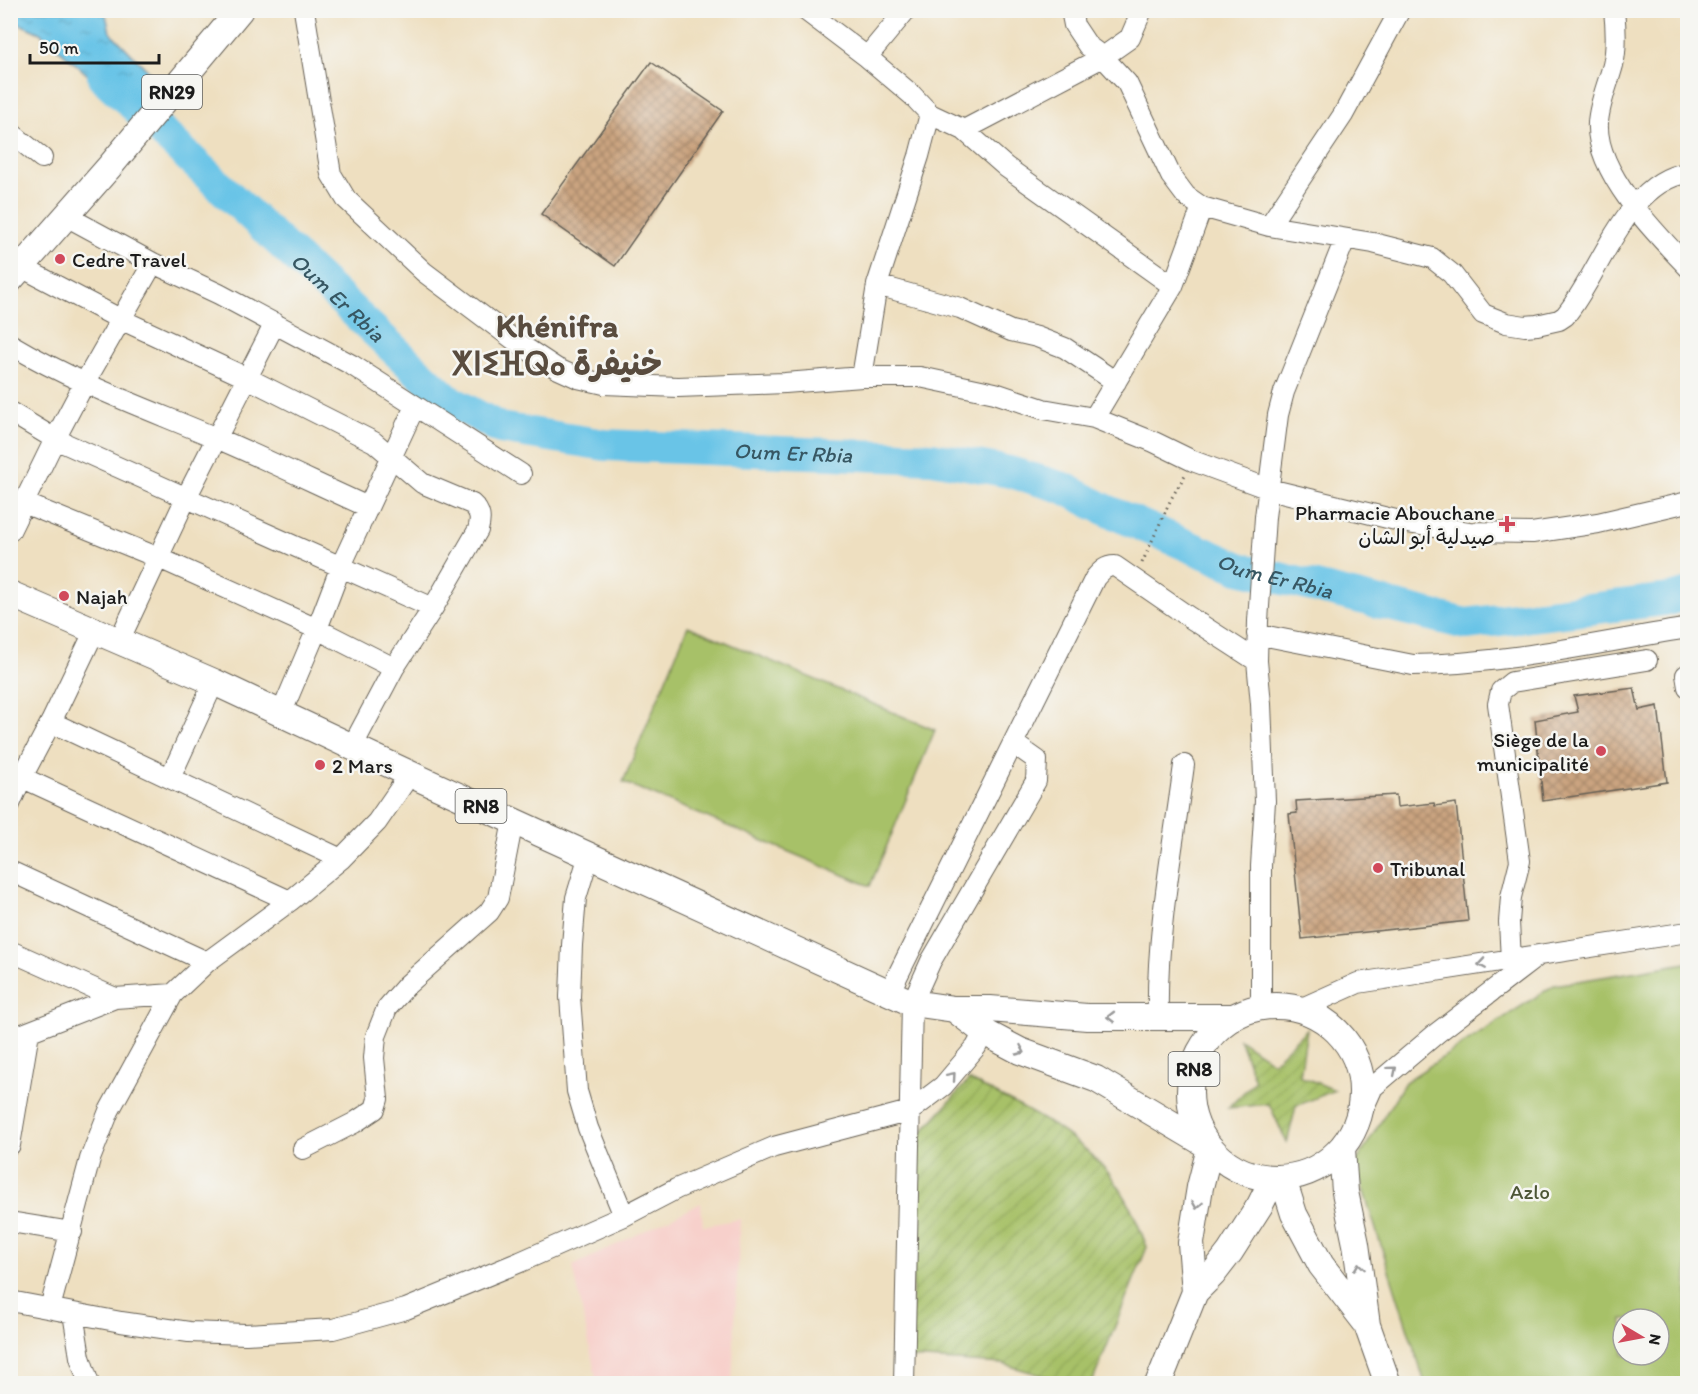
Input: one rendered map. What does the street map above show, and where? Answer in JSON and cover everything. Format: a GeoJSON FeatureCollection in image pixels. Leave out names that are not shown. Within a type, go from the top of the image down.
{"type":"FeatureCollection","features":[{"type":"Feature","properties":{"kind":"main road","name":"RN29"},"geometry":{"type":"LineString","coordinates":[[16,273],[111,165],[237,15]]}},
{"type":"Feature","properties":{"kind":"main road","name":"RN8"},"geometry":{"type":"LineString","coordinates":[[10,594],[214,682],[901,998],[954,1009],[990,1009],[1087,1017],[1232,1017],[1261,1007],[1280,1005],[1300,1009],[1324,1020],[1344,1038],[1357,1062],[1363,1089],[1359,1116],[1353,1134],[1342,1149],[1325,1164],[1305,1174],[1278,1179],[1244,1173],[1208,1147],[1096,1079],[1020,1051],[984,1032],[954,1009]]}},
{"type":"Feature","properties":{"kind":"main road","name":"RN8"},"geometry":{"type":"LineString","coordinates":[[1208,1147],[1196,1124],[1190,1100],[1191,1076],[1199,1053],[1213,1033],[1232,1017]]}},
{"type":"Feature","properties":{"kind":"main road"},"geometry":{"type":"LineString","coordinates":[[1195,1292],[1191,1243],[1208,1147]]}},
{"type":"Feature","properties":{"kind":"main road"},"geometry":{"type":"LineString","coordinates":[[1342,1149],[1345,1192],[1356,1245],[1367,1325],[1388,1383]]}},
{"type":"Feature","properties":{"kind":"main road"},"geometry":{"type":"LineString","coordinates":[[1278,1179],[1321,1265],[1367,1325]]}},
{"type":"Feature","properties":{"kind":"main road"},"geometry":{"type":"LineString","coordinates":[[1158,1383],[1195,1292],[1236,1245],[1278,1179]]}},
{"type":"Feature","properties":{"kind":"street"},"geometry":{"type":"LineString","coordinates":[[304,10],[331,174],[336,186],[366,219],[424,272],[521,345],[556,368],[578,378],[604,384],[678,387],[785,383],[861,377],[920,377],[995,393],[1044,409],[1094,418],[1154,442],[1193,461],[1269,489],[1408,523],[1469,532],[1543,531],[1598,523],[1688,502]]}},
{"type":"Feature","properties":{"kind":"street"},"geometry":{"type":"LineString","coordinates":[[804,10],[867,57],[912,95],[930,114],[964,130],[1006,167],[1173,286]]}},
{"type":"Feature","properties":{"kind":"street"},"geometry":{"type":"LineString","coordinates":[[867,57],[906,10]]}},
{"type":"Feature","properties":{"kind":"street"},"geometry":{"type":"LineString","coordinates":[[1071,10],[1074,25],[1088,46],[1103,57],[1127,83],[1171,176],[1186,196],[1203,207],[1269,226],[1396,248],[1432,258],[1452,274],[1483,314],[1506,323],[1525,326],[1559,320],[1569,311],[1614,236],[1653,186],[1688,173]]}},
{"type":"Feature","properties":{"kind":"street"},"geometry":{"type":"LineString","coordinates":[[964,130],[1103,57],[1130,38],[1142,10]]}},
{"type":"Feature","properties":{"kind":"street"},"geometry":{"type":"LineString","coordinates":[[1269,226],[1343,115],[1400,10]]}},
{"type":"Feature","properties":{"kind":"street"},"geometry":{"type":"LineString","coordinates":[[1614,10],[1615,52],[1598,123],[1599,142],[1607,164],[1634,208],[1688,267]]}},
{"type":"Feature","properties":{"kind":"street"},"geometry":{"type":"LineString","coordinates":[[861,377],[878,285],[930,114]]}},
{"type":"Feature","properties":{"kind":"street"},"geometry":{"type":"LineString","coordinates":[[10,132],[42,158]]}},
{"type":"Feature","properties":{"kind":"street"},"geometry":{"type":"LineString","coordinates":[[1094,418],[1173,286],[1203,207]]}},
{"type":"Feature","properties":{"kind":"street"},"geometry":{"type":"LineString","coordinates":[[66,216],[352,365],[521,474]]}},
{"type":"Feature","properties":{"kind":"street"},"geometry":{"type":"LineString","coordinates":[[1261,1007],[1261,866],[1265,801],[1257,661],[1265,517],[1278,415],[1284,392],[1345,239]]}},
{"type":"Feature","properties":{"kind":"street"},"geometry":{"type":"LineString","coordinates":[[10,531],[54,439],[153,263]]}},
{"type":"Feature","properties":{"kind":"street"},"geometry":{"type":"LineString","coordinates":[[16,273],[247,378],[374,442],[422,483],[472,504],[481,520],[478,530],[433,608],[394,668],[352,747]]}},
{"type":"Feature","properties":{"kind":"street"},"geometry":{"type":"LineString","coordinates":[[878,285],[960,309],[1011,331],[1037,337],[1065,348],[1116,382]]}},
{"type":"Feature","properties":{"kind":"street"},"geometry":{"type":"LineString","coordinates":[[118,641],[187,496],[275,323]]}},
{"type":"Feature","properties":{"kind":"street"},"geometry":{"type":"LineString","coordinates":[[10,344],[84,384],[216,438],[368,507]]}},
{"type":"Feature","properties":{"kind":"street"},"geometry":{"type":"LineString","coordinates":[[281,714],[341,566],[415,406]]}},
{"type":"Feature","properties":{"kind":"street"},"geometry":{"type":"LineString","coordinates":[[10,412],[54,439],[187,496],[433,608]]}},
{"type":"Feature","properties":{"kind":"street"},"geometry":{"type":"LineString","coordinates":[[24,503],[159,558],[317,629],[394,668]]}},
{"type":"Feature","properties":{"kind":"street"},"geometry":{"type":"LineString","coordinates":[[904,1383],[910,1111],[901,998],[1013,743],[1095,578],[1101,570],[1109,566],[1115,566],[1257,661]]}},
{"type":"Feature","properties":{"kind":"street"},"geometry":{"type":"LineString","coordinates":[[1258,628],[1413,664],[1496,660],[1688,628]]}},
{"type":"Feature","properties":{"kind":"street"},"geometry":{"type":"LineString","coordinates":[[10,804],[16,775],[51,722],[95,630]]}},
{"type":"Feature","properties":{"kind":"street"},"geometry":{"type":"LineString","coordinates":[[1511,960],[1509,922],[1511,897],[1520,861],[1498,704],[1500,691],[1512,682],[1647,660]]}},
{"type":"Feature","properties":{"kind":"street"},"geometry":{"type":"LineString","coordinates":[[170,778],[214,682]]}},
{"type":"Feature","properties":{"kind":"street"},"geometry":{"type":"LineString","coordinates":[[51,722],[341,859]]}},
{"type":"Feature","properties":{"kind":"street"},"geometry":{"type":"LineString","coordinates":[[901,998],[931,961],[1036,781],[1037,760],[1013,743]]}},
{"type":"Feature","properties":{"kind":"street"},"geometry":{"type":"LineString","coordinates":[[1158,1017],[1157,985],[1184,765]]}},
{"type":"Feature","properties":{"kind":"street"},"geometry":{"type":"LineString","coordinates":[[50,1308],[90,1159],[109,1111],[173,994],[207,962],[290,901],[341,859],[377,822],[410,774]]}},
{"type":"Feature","properties":{"kind":"street"},"geometry":{"type":"LineString","coordinates":[[16,775],[290,901]]}},
{"type":"Feature","properties":{"kind":"street"},"geometry":{"type":"LineString","coordinates":[[303,1149],[354,1123],[375,1109],[378,1104],[374,1058],[376,1036],[387,1008],[407,985],[489,912],[498,898],[513,821]]}},
{"type":"Feature","properties":{"kind":"street"},"geometry":{"type":"LineString","coordinates":[[589,855],[576,898],[572,945],[570,996],[577,1091],[588,1128],[624,1216]]}},
{"type":"Feature","properties":{"kind":"street"},"geometry":{"type":"LineString","coordinates":[[10,870],[207,962]]}},
{"type":"Feature","properties":{"kind":"street"},"geometry":{"type":"LineString","coordinates":[[1300,1009],[1358,983],[1688,932]]}},
{"type":"Feature","properties":{"kind":"street"},"geometry":{"type":"LineString","coordinates":[[10,951],[115,998]]}},
{"type":"Feature","properties":{"kind":"street"},"geometry":{"type":"LineString","coordinates":[[1359,1116],[1373,1087],[1437,1033],[1540,954]]}},
{"type":"Feature","properties":{"kind":"street"},"geometry":{"type":"LineString","coordinates":[[10,1040],[115,998],[173,994]]}},
{"type":"Feature","properties":{"kind":"street"},"geometry":{"type":"LineString","coordinates":[[10,1145],[29,1032]]}},
{"type":"Feature","properties":{"kind":"street"},"geometry":{"type":"LineString","coordinates":[[10,1301],[121,1323],[189,1332],[246,1334],[333,1329],[406,1309],[624,1216],[676,1189],[774,1147],[910,1111],[943,1086],[976,1047],[984,1032]]}},
{"type":"Feature","properties":{"kind":"street"},"geometry":{"type":"LineString","coordinates":[[10,1222],[72,1232]]}},
{"type":"Feature","properties":{"kind":"street"},"geometry":{"type":"LineString","coordinates":[[73,1313],[80,1358],[88,1383]]}},
{"type":"Feature","properties":{"kind":"path"},"geometry":{"type":"LineString","coordinates":[[1143,562],[1172,499],[1193,461]]}},
{"type":"Feature","properties":{"kind":"shaded area"},"geometry":{"type":"Polygon","coordinates":[[[701,1203],[703,1226],[740,1219],[732,1383],[597,1383],[573,1266],[701,1203]]]}},
{"type":"Feature","properties":{"kind":"green space"},"geometry":{"type":"Polygon","coordinates":[[[688,626],[935,730],[870,886],[623,782],[688,626]]]}},
{"type":"Feature","properties":{"kind":"green space","name":"Azlo"},"geometry":{"type":"Polygon","coordinates":[[[1687,963],[1687,1383],[1425,1383],[1355,1164],[1405,1082],[1554,985],[1687,963]]]}},
{"type":"Feature","properties":{"kind":"green space"},"geometry":{"type":"Polygon","coordinates":[[[1307,1029],[1300,1076],[1335,1090],[1296,1106],[1287,1143],[1269,1104],[1228,1108],[1255,1081],[1239,1039],[1273,1062],[1307,1029]]]}},
{"type":"Feature","properties":{"kind":"green space"},"geometry":{"type":"Polygon","coordinates":[[[969,1080],[1034,1114],[1076,1142],[1111,1176],[1137,1221],[1147,1247],[1092,1383],[1068,1383],[1003,1364],[910,1358],[918,1136],[969,1080]]]}},
{"type":"Feature","properties":{"kind":"water"},"geometry":{"type":"Polygon","coordinates":[[[11,10],[105,11],[110,32],[161,84],[134,106],[133,110],[96,82],[40,33],[11,20],[11,10]]]}},
{"type":"Feature","properties":{"kind":"building"},"geometry":{"type":"Polygon","coordinates":[[[651,62],[723,111],[615,266],[541,214],[651,62]]]}},
{"type":"Feature","properties":{"kind":"building","name":"Siège de la municipalité"},"geometry":{"type":"Polygon","coordinates":[[[1634,688],[1639,710],[1658,706],[1667,782],[1543,801],[1535,720],[1578,712],[1574,696],[1634,688]]]}},
{"type":"Feature","properties":{"kind":"building","name":"Tribunal"},"geometry":{"type":"Polygon","coordinates":[[[1396,795],[1397,807],[1456,803],[1468,921],[1302,939],[1289,814],[1297,813],[1296,801],[1396,795]]]}},
{"type":"Feature","properties":{"kind":"waterway","name":"Oum Er Rbia"},"geometry":{"type":"LineString","coordinates":[[103,77],[447,399],[500,428],[605,445],[932,458],[1010,472],[1064,488],[1104,509],[1239,568],[1466,624],[1671,599],[1688,594]]}},
{"type":"Feature","properties":{"kind":"place","name":"Cedre Travel"},"geometry":{"type":"Point","coordinates":[60,259]}},
{"type":"Feature","properties":{"kind":"place","name":"Pharmacie Abouchane صيدلية أبو الشان"},"geometry":{"type":"Point","coordinates":[1507,524]}},
{"type":"Feature","properties":{"kind":"place","name":"Najah"},"geometry":{"type":"Point","coordinates":[64,596]}},
{"type":"Feature","properties":{"kind":"place","name":"Siège de la municipalité"},"geometry":{"type":"Point","coordinates":[1601,751]}},
{"type":"Feature","properties":{"kind":"place","name":"2 Mars"},"geometry":{"type":"Point","coordinates":[320,765]}},
{"type":"Feature","properties":{"kind":"place","name":"Tribunal"},"geometry":{"type":"Point","coordinates":[1378,868]}},
{"type":"Feature","properties":{"kind":"district","name":"Khénifra ⵅⵏⵉⴼⵕⴰ خنيفرة"},"geometry":{"type":"Point","coordinates":[557,344]}}]}
